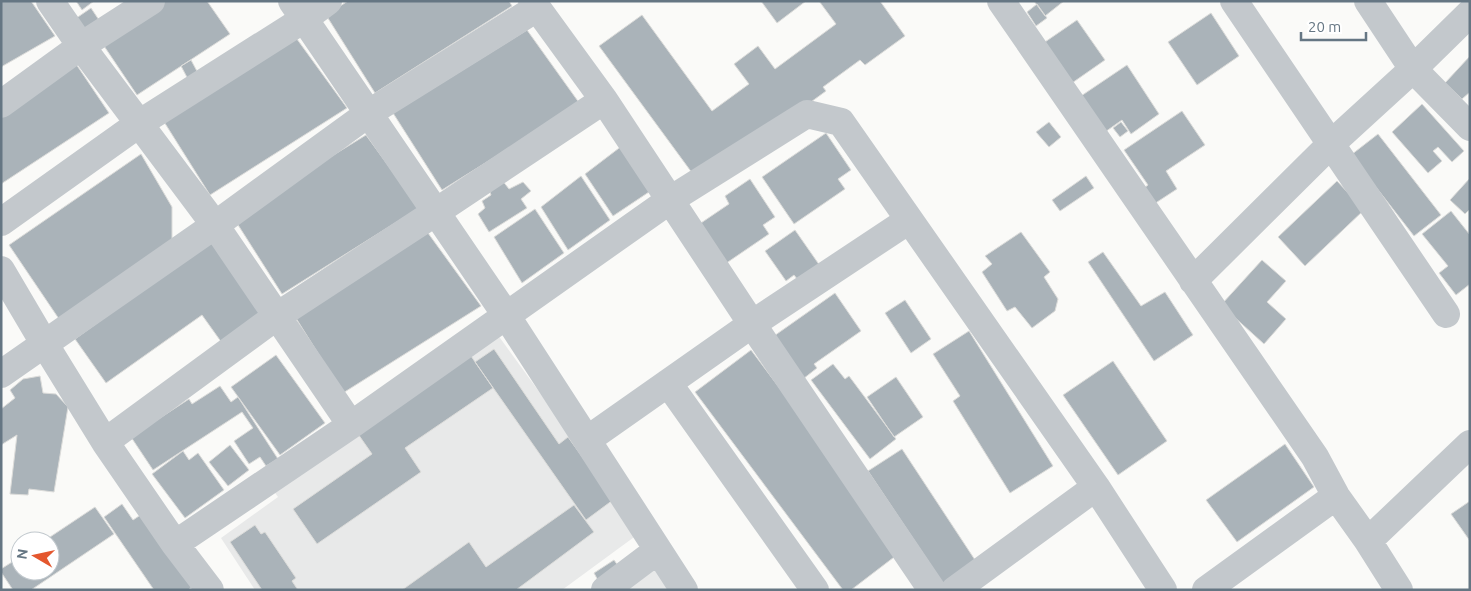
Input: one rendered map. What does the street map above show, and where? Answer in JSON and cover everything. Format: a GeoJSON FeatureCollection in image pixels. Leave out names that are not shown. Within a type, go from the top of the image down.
{"type":"FeatureCollection","features":[{"type":"Feature","properties":{"kind":"street"},"geometry":{"type":"LineString","coordinates":[[50,1],[81,46],[215,225],[351,425]]}},
{"type":"Feature","properties":{"kind":"street"},"geometry":{"type":"LineString","coordinates":[[1,104],[81,46],[151,1]]}},
{"type":"Feature","properties":{"kind":"street"},"geometry":{"type":"LineString","coordinates":[[1,222],[298,10],[328,1]]}},
{"type":"Feature","properties":{"kind":"street"},"geometry":{"type":"LineString","coordinates":[[1001,1],[1314,457],[1336,496],[1368,540],[1399,590]]}},
{"type":"Feature","properties":{"kind":"street"},"geometry":{"type":"LineString","coordinates":[[1234,1],[1446,314]]}},
{"type":"Feature","properties":{"kind":"street"},"geometry":{"type":"LineString","coordinates":[[1368,1],[1413,68],[1470,127]]}},
{"type":"Feature","properties":{"kind":"street"},"geometry":{"type":"LineString","coordinates":[[1,374],[215,225],[369,114],[535,5],[604,100],[752,324],[932,590]]}},
{"type":"Feature","properties":{"kind":"street"},"geometry":{"type":"LineString","coordinates":[[298,10],[506,315],[684,590]]}},
{"type":"Feature","properties":{"kind":"street"},"geometry":{"type":"LineString","coordinates":[[1193,281],[1331,144],[1470,13]]}},
{"type":"Feature","properties":{"kind":"street"},"geometry":{"type":"LineString","coordinates":[[105,442],[277,316],[604,100]]}},
{"type":"Feature","properties":{"kind":"street"},"geometry":{"type":"LineString","coordinates":[[175,544],[351,425],[670,200],[807,114],[841,122],[1096,486],[1163,590]]}},
{"type":"Feature","properties":{"kind":"street"},"geometry":{"type":"LineString","coordinates":[[587,440],[752,324],[909,220]]}},
{"type":"Feature","properties":{"kind":"street"},"geometry":{"type":"LineString","coordinates":[[1,270],[105,442],[175,544],[210,590]]}},
{"type":"Feature","properties":{"kind":"street"},"geometry":{"type":"LineString","coordinates":[[668,383],[815,590]]}},
{"type":"Feature","properties":{"kind":"street"},"geometry":{"type":"LineString","coordinates":[[1368,540],[1470,444]]}},
{"type":"Feature","properties":{"kind":"street"},"geometry":{"type":"LineString","coordinates":[[954,590],[1096,486]]}},
{"type":"Feature","properties":{"kind":"street"},"geometry":{"type":"LineString","coordinates":[[1206,590],[1336,496]]}},
{"type":"Feature","properties":{"kind":"street"},"geometry":{"type":"LineString","coordinates":[[605,590],[658,550]]}},
{"type":"Feature","properties":{"kind":"shaded area"},"geometry":{"type":"Polygon","coordinates":[[[495,331],[641,532],[562,590],[255,590],[221,538],[278,497],[269,484],[495,331]]]}},
{"type":"Feature","properties":{"kind":"shaded area"},"geometry":{"type":"Polygon","coordinates":[[[654,566],[671,590],[621,590],[654,566]]]}},
{"type":"Feature","properties":{"kind":"building"},"geometry":{"type":"Polygon","coordinates":[[[1,1],[31,1],[55,36],[1,67],[1,1]]]}},
{"type":"Feature","properties":{"kind":"building"},"geometry":{"type":"Polygon","coordinates":[[[76,1],[94,1],[82,10],[76,1]]]}},
{"type":"Feature","properties":{"kind":"building"},"geometry":{"type":"Polygon","coordinates":[[[164,1],[207,1],[230,34],[137,95],[102,43],[164,1]]]}},
{"type":"Feature","properties":{"kind":"building"},"geometry":{"type":"Polygon","coordinates":[[[348,1],[509,1],[512,6],[375,93],[326,15],[348,1]]]}},
{"type":"Feature","properties":{"kind":"building"},"geometry":{"type":"Polygon","coordinates":[[[761,1],[806,1],[777,23],[761,1]]]}},
{"type":"Feature","properties":{"kind":"building"},"geometry":{"type":"Polygon","coordinates":[[[819,1],[880,1],[905,36],[865,65],[860,60],[823,87],[826,91],[698,181],[599,46],[642,15],[712,111],[749,84],[734,64],[758,46],[775,69],[836,24],[819,1]]]}},
{"type":"Feature","properties":{"kind":"building"},"geometry":{"type":"Polygon","coordinates":[[[1034,1],[1064,1],[1045,16],[1034,1]]]}},
{"type":"Feature","properties":{"kind":"building"},"geometry":{"type":"Polygon","coordinates":[[[1037,4],[1047,18],[1036,26],[1027,12],[1037,4]]]}},
{"type":"Feature","properties":{"kind":"building"},"geometry":{"type":"Polygon","coordinates":[[[91,8],[105,29],[89,40],[75,19],[91,8]]]}},
{"type":"Feature","properties":{"kind":"building"},"geometry":{"type":"Polygon","coordinates":[[[1211,13],[1239,56],[1197,85],[1168,42],[1211,13]]]}},
{"type":"Feature","properties":{"kind":"building"},"geometry":{"type":"Polygon","coordinates":[[[1077,20],[1105,60],[1072,83],[1045,42],[1077,20]]]}},
{"type":"Feature","properties":{"kind":"building"},"geometry":{"type":"Polygon","coordinates":[[[527,30],[580,104],[442,190],[393,113],[527,30]]]}},
{"type":"Feature","properties":{"kind":"building"},"geometry":{"type":"Polygon","coordinates":[[[294,35],[347,108],[210,195],[161,117],[294,35]]]}},
{"type":"Feature","properties":{"kind":"building"},"geometry":{"type":"Polygon","coordinates":[[[1470,56],[1470,92],[1462,99],[1445,83],[1470,56]]]}},
{"type":"Feature","properties":{"kind":"building"},"geometry":{"type":"Polygon","coordinates":[[[191,60],[199,75],[189,81],[181,66],[191,60]]]}},
{"type":"Feature","properties":{"kind":"building"},"geometry":{"type":"Polygon","coordinates":[[[74,61],[109,113],[1,184],[1,112],[74,61]]]}},
{"type":"Feature","properties":{"kind":"building"},"geometry":{"type":"Polygon","coordinates":[[[1127,65],[1159,114],[1131,134],[1122,120],[1105,132],[1081,96],[1127,65]]]}},
{"type":"Feature","properties":{"kind":"building"},"geometry":{"type":"Polygon","coordinates":[[[1422,104],[1464,151],[1452,162],[1438,147],[1433,151],[1442,161],[1428,173],[1392,132],[1422,104]]]}},
{"type":"Feature","properties":{"kind":"building"},"geometry":{"type":"Polygon","coordinates":[[[1182,111],[1205,145],[1166,171],[1177,189],[1154,204],[1144,188],[1148,185],[1124,150],[1182,111]]]}},
{"type":"Feature","properties":{"kind":"building"},"geometry":{"type":"Polygon","coordinates":[[[1049,122],[1061,137],[1049,147],[1036,132],[1049,122]]]}},
{"type":"Feature","properties":{"kind":"building"},"geometry":{"type":"Polygon","coordinates":[[[1121,122],[1128,131],[1120,137],[1113,128],[1121,122]]]}},
{"type":"Feature","properties":{"kind":"building"},"geometry":{"type":"Polygon","coordinates":[[[826,133],[851,170],[838,179],[845,189],[794,224],[762,177],[826,133]]]}},
{"type":"Feature","properties":{"kind":"building"},"geometry":{"type":"Polygon","coordinates":[[[1378,134],[1441,215],[1414,236],[1351,155],[1378,134]]]}},
{"type":"Feature","properties":{"kind":"building"},"geometry":{"type":"Polygon","coordinates":[[[366,135],[419,208],[282,294],[233,217],[366,135]]]}},
{"type":"Feature","properties":{"kind":"building"},"geometry":{"type":"Polygon","coordinates":[[[627,142],[655,188],[613,216],[585,174],[627,142]]]}},
{"type":"Feature","properties":{"kind":"building"},"geometry":{"type":"Polygon","coordinates":[[[141,154],[172,207],[172,243],[59,319],[9,245],[141,154]]]}},
{"type":"Feature","properties":{"kind":"building"},"geometry":{"type":"Polygon","coordinates":[[[581,176],[610,220],[568,250],[541,207],[581,176]]]}},
{"type":"Feature","properties":{"kind":"building"},"geometry":{"type":"Polygon","coordinates":[[[1086,176],[1094,188],[1060,211],[1052,200],[1086,176]]]}},
{"type":"Feature","properties":{"kind":"building"},"geometry":{"type":"Polygon","coordinates":[[[1470,178],[1470,209],[1465,214],[1450,200],[1470,178]]]}},
{"type":"Feature","properties":{"kind":"building"},"geometry":{"type":"Polygon","coordinates":[[[750,179],[775,217],[763,225],[769,234],[725,264],[698,225],[729,204],[725,196],[750,179]]]}},
{"type":"Feature","properties":{"kind":"building"},"geometry":{"type":"Polygon","coordinates":[[[502,180],[509,189],[523,182],[531,191],[521,199],[527,208],[489,232],[478,214],[485,208],[482,201],[491,195],[489,189],[502,180]]]}},
{"type":"Feature","properties":{"kind":"building"},"geometry":{"type":"Polygon","coordinates":[[[1337,181],[1364,210],[1305,266],[1278,237],[1337,181]]]}},
{"type":"Feature","properties":{"kind":"building"},"geometry":{"type":"Polygon","coordinates":[[[535,209],[564,253],[522,283],[494,237],[535,209]]]}},
{"type":"Feature","properties":{"kind":"building"},"geometry":{"type":"Polygon","coordinates":[[[1451,211],[1470,235],[1470,284],[1456,295],[1439,273],[1448,266],[1422,234],[1451,211]]]}},
{"type":"Feature","properties":{"kind":"building"},"geometry":{"type":"Polygon","coordinates":[[[795,230],[825,273],[804,288],[794,275],[786,281],[765,251],[795,230]]]}},
{"type":"Feature","properties":{"kind":"building"},"geometry":{"type":"Polygon","coordinates":[[[1021,232],[1050,272],[1044,277],[1058,299],[1055,311],[1032,328],[1015,307],[1007,311],[982,272],[992,264],[985,256],[1021,232]]]}},
{"type":"Feature","properties":{"kind":"building"},"geometry":{"type":"Polygon","coordinates":[[[428,233],[481,306],[343,393],[294,315],[428,233]]]}},
{"type":"Feature","properties":{"kind":"building"},"geometry":{"type":"Polygon","coordinates":[[[214,239],[266,312],[222,343],[202,315],[106,383],[75,339],[214,239]]]}},
{"type":"Feature","properties":{"kind":"building"},"geometry":{"type":"Polygon","coordinates":[[[1103,252],[1141,306],[1165,292],[1193,335],[1154,361],[1088,262],[1103,252]]]}},
{"type":"Feature","properties":{"kind":"building"},"geometry":{"type":"Polygon","coordinates":[[[1262,260],[1286,281],[1267,302],[1286,319],[1264,344],[1221,305],[1262,260]]]}},
{"type":"Feature","properties":{"kind":"building"},"geometry":{"type":"Polygon","coordinates":[[[835,293],[861,331],[814,364],[817,368],[803,379],[774,336],[835,293]]]}},
{"type":"Feature","properties":{"kind":"building"},"geometry":{"type":"Polygon","coordinates":[[[905,300],[931,339],[911,353],[885,313],[905,300]]]}},
{"type":"Feature","properties":{"kind":"building"},"geometry":{"type":"Polygon","coordinates":[[[969,331],[1053,466],[1010,493],[953,401],[960,396],[933,354],[969,331]]]}},
{"type":"Feature","properties":{"kind":"building"},"geometry":{"type":"Polygon","coordinates":[[[494,349],[559,444],[568,437],[613,500],[586,520],[475,362],[494,349]]]}},
{"type":"Feature","properties":{"kind":"building"},"geometry":{"type":"Polygon","coordinates":[[[751,350],[902,551],[851,590],[843,590],[695,392],[751,350]]]}},
{"type":"Feature","properties":{"kind":"building"},"geometry":{"type":"Polygon","coordinates":[[[276,355],[325,423],[280,455],[231,387],[276,355]]]}},
{"type":"Feature","properties":{"kind":"building"},"geometry":{"type":"Polygon","coordinates":[[[471,356],[493,388],[405,448],[421,472],[317,544],[293,509],[372,454],[358,434],[471,356]]]}},
{"type":"Feature","properties":{"kind":"building"},"geometry":{"type":"Polygon","coordinates":[[[1113,361],[1167,441],[1118,475],[1063,395],[1113,361]]]}},
{"type":"Feature","properties":{"kind":"building"},"geometry":{"type":"Polygon","coordinates":[[[833,364],[845,379],[849,376],[896,439],[870,459],[811,380],[833,364]]]}},
{"type":"Feature","properties":{"kind":"building"},"geometry":{"type":"Polygon","coordinates":[[[40,376],[43,393],[56,394],[68,407],[54,492],[29,489],[28,495],[10,494],[17,435],[1,445],[1,409],[15,398],[10,390],[23,379],[40,376]]]}},
{"type":"Feature","properties":{"kind":"building"},"geometry":{"type":"Polygon","coordinates":[[[896,377],[923,417],[894,437],[867,397],[896,377]]]}},
{"type":"Feature","properties":{"kind":"building"},"geometry":{"type":"Polygon","coordinates":[[[220,386],[231,402],[238,397],[278,459],[266,466],[260,457],[249,464],[234,441],[253,428],[242,412],[153,470],[131,437],[189,399],[192,404],[220,386]]]}},
{"type":"Feature","properties":{"kind":"building"},"geometry":{"type":"Polygon","coordinates":[[[1285,444],[1314,487],[1237,542],[1206,500],[1285,444]]]}},
{"type":"Feature","properties":{"kind":"building"},"geometry":{"type":"Polygon","coordinates":[[[230,445],[249,470],[228,486],[209,462],[230,445]]]}},
{"type":"Feature","properties":{"kind":"building"},"geometry":{"type":"Polygon","coordinates":[[[902,449],[979,566],[946,588],[868,471],[902,449]]]}},
{"type":"Feature","properties":{"kind":"building"},"geometry":{"type":"Polygon","coordinates":[[[183,451],[189,460],[198,453],[224,490],[185,518],[152,474],[183,451]]]}},
{"type":"Feature","properties":{"kind":"building"},"geometry":{"type":"Polygon","coordinates":[[[1470,501],[1470,541],[1451,514],[1470,501]]]}},
{"type":"Feature","properties":{"kind":"building"},"geometry":{"type":"Polygon","coordinates":[[[122,504],[133,520],[142,514],[192,587],[188,590],[154,590],[104,517],[122,504]]]}},
{"type":"Feature","properties":{"kind":"building"},"geometry":{"type":"Polygon","coordinates":[[[574,505],[594,532],[516,590],[402,590],[469,542],[486,567],[574,505]]]}},
{"type":"Feature","properties":{"kind":"building"},"geometry":{"type":"Polygon","coordinates":[[[95,507],[114,534],[60,570],[59,531],[95,507]]]}},
{"type":"Feature","properties":{"kind":"building"},"geometry":{"type":"Polygon","coordinates":[[[255,525],[261,534],[265,532],[296,578],[292,581],[298,590],[262,590],[230,542],[255,525]]]}},
{"type":"Feature","properties":{"kind":"building"},"geometry":{"type":"Polygon","coordinates":[[[614,560],[621,570],[600,584],[594,573],[614,560]]]}},
{"type":"Feature","properties":{"kind":"building"},"geometry":{"type":"Polygon","coordinates":[[[10,563],[10,581],[44,581],[31,590],[13,590],[1,569],[10,563]]]}}]}
